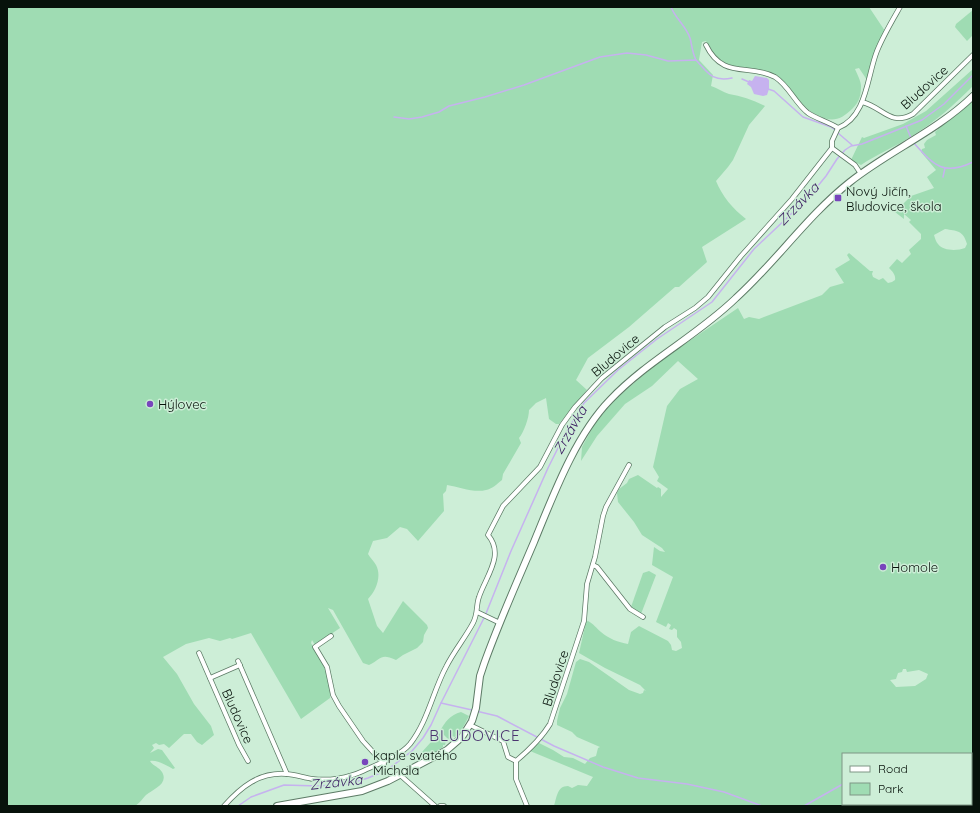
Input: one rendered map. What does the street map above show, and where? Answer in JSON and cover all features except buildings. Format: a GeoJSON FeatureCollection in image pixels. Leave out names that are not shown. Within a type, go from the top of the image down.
{"type":"FeatureCollection","features":[{"type":"Feature","properties":{"kind":"main road"},"geometry":{"type":"LineString","coordinates":[[277,806],[362,791],[382,783],[447,750],[462,737],[470,725],[475,711],[481,672],[543,519],[588,428],[599,412],[616,393],[640,372],[730,305],[758,278],[820,209],[849,183],[934,127],[973,96]]}},
{"type":"Feature","properties":{"kind":"street"},"geometry":{"type":"LineString","coordinates":[[706,45],[714,57],[729,67],[764,74],[775,78],[786,86],[794,98],[808,113],[830,122],[838,128],[848,123],[855,116],[862,102],[877,52],[900,7]]}},
{"type":"Feature","properties":{"kind":"street","name":"Bludovice"},"geometry":{"type":"LineString","coordinates":[[862,102],[873,105],[885,114],[897,119],[906,117],[913,114],[973,55]]}},
{"type":"Feature","properties":{"kind":"street","name":"Bludovice"},"geometry":{"type":"LineString","coordinates":[[224,806],[233,795],[247,783],[258,778],[269,775],[287,774],[328,780],[354,775],[383,763],[397,755],[410,744],[429,708],[445,667],[479,613],[477,605],[495,558],[495,547],[488,535],[503,506],[540,467],[562,425],[574,407],[602,378],[665,327],[695,308],[708,297],[741,256],[792,199],[833,149],[832,141],[838,128]]}},
{"type":"Feature","properties":{"kind":"street"},"geometry":{"type":"LineString","coordinates":[[833,149],[846,158],[861,174]]}},
{"type":"Feature","properties":{"kind":"street","name":"Bludovice"},"geometry":{"type":"LineString","coordinates":[[516,761],[538,741],[550,724],[584,621],[587,584],[593,565],[606,507],[629,465]]}},
{"type":"Feature","properties":{"kind":"street"},"geometry":{"type":"LineString","coordinates":[[593,565],[597,567],[630,609],[643,617]]}},
{"type":"Feature","properties":{"kind":"street"},"geometry":{"type":"LineString","coordinates":[[479,613],[500,623]]}},
{"type":"Feature","properties":{"kind":"street"},"geometry":{"type":"LineString","coordinates":[[331,636],[315,646],[327,667],[333,695],[363,741],[383,763]]}},
{"type":"Feature","properties":{"kind":"street","name":"Bludovice"},"geometry":{"type":"LineString","coordinates":[[199,653],[239,745],[248,761]]}},
{"type":"Feature","properties":{"kind":"street","name":"Bludovice"},"geometry":{"type":"LineString","coordinates":[[210,678],[239,663],[287,774]]}},
{"type":"Feature","properties":{"kind":"street"},"geometry":{"type":"LineString","coordinates":[[470,725],[503,741],[508,757],[516,761],[516,779],[527,806]]}},
{"type":"Feature","properties":{"kind":"street"},"geometry":{"type":"LineString","coordinates":[[399,774],[435,806]]}},
{"type":"Feature","properties":{"kind":"green space"},"geometry":{"type":"Polygon","coordinates":[[[7,7],[869,7],[885,31],[876,50],[867,80],[859,68],[855,69],[861,84],[861,93],[858,101],[855,106],[844,116],[835,119],[826,119],[809,110],[783,81],[777,77],[760,70],[726,64],[712,52],[706,41],[702,42],[699,60],[713,75],[711,86],[729,94],[747,98],[765,106],[749,125],[733,160],[716,181],[728,202],[746,219],[702,247],[707,262],[679,287],[675,287],[629,327],[588,358],[576,380],[587,390],[559,424],[556,424],[549,419],[546,398],[536,403],[529,410],[526,425],[519,438],[521,443],[503,474],[502,480],[490,489],[481,491],[447,485],[446,491],[443,494],[444,511],[418,541],[407,529],[400,527],[387,538],[373,541],[368,554],[378,569],[378,578],[376,588],[368,599],[377,626],[383,633],[403,601],[427,625],[428,628],[424,635],[423,642],[417,648],[396,660],[384,657],[369,665],[363,663],[333,610],[328,608],[340,628],[315,645],[312,640],[311,643],[328,676],[330,698],[301,719],[251,633],[232,639],[230,638],[220,641],[209,638],[186,644],[163,657],[177,674],[194,704],[211,726],[214,735],[202,745],[197,742],[191,734],[184,734],[169,748],[164,744],[159,745],[156,743],[152,745],[154,748],[150,753],[158,749],[162,750],[175,768],[173,769],[165,764],[150,761],[161,770],[164,776],[162,783],[159,786],[146,795],[135,806],[7,806],[7,7]]]}},
{"type":"Feature","properties":{"kind":"green space"},"geometry":{"type":"Polygon","coordinates":[[[973,10],[973,35],[967,41],[955,27],[956,24],[973,10]]]}},
{"type":"Feature","properties":{"kind":"green space"},"geometry":{"type":"Polygon","coordinates":[[[973,69],[973,86],[929,125],[906,140],[861,165],[851,160],[862,137],[864,138],[903,124],[926,111],[973,69]]]}},
{"type":"Feature","properties":{"kind":"green space"},"geometry":{"type":"Polygon","coordinates":[[[973,101],[973,806],[554,806],[558,793],[564,786],[572,788],[578,785],[587,786],[593,777],[530,751],[539,743],[564,757],[573,758],[585,764],[590,758],[596,756],[598,748],[600,747],[577,737],[572,732],[557,725],[560,708],[567,694],[576,662],[580,659],[589,662],[629,690],[640,694],[643,693],[644,690],[646,691],[640,685],[605,668],[579,653],[586,622],[590,622],[607,637],[628,644],[631,632],[639,626],[668,641],[672,650],[676,651],[682,648],[681,642],[677,637],[677,630],[674,628],[672,630],[669,629],[671,625],[668,623],[666,627],[656,622],[673,577],[652,565],[654,547],[665,552],[662,548],[642,535],[618,502],[617,493],[629,479],[638,475],[657,488],[658,487],[661,489],[661,497],[668,489],[657,481],[659,477],[653,467],[667,406],[680,389],[698,379],[678,361],[652,386],[625,404],[597,436],[581,461],[582,447],[594,425],[612,402],[661,360],[738,308],[744,319],[749,317],[759,319],[822,295],[830,287],[844,283],[835,269],[850,260],[847,255],[849,253],[870,271],[873,271],[873,277],[879,280],[883,278],[888,283],[895,280],[894,275],[889,268],[897,259],[902,263],[911,254],[909,250],[921,239],[921,234],[909,222],[911,220],[904,214],[904,219],[895,212],[911,196],[934,188],[927,177],[936,170],[921,152],[922,149],[925,148],[924,144],[927,140],[936,135],[935,132],[973,101]],[[945,229],[934,235],[937,242],[943,248],[958,250],[965,248],[967,244],[964,236],[956,231],[945,229]],[[903,669],[902,672],[898,673],[896,679],[890,680],[896,687],[915,686],[926,679],[928,674],[919,670],[907,672],[906,669],[903,669]]]}},
{"type":"Feature","properties":{"kind":"green space"},"geometry":{"type":"Polygon","coordinates":[[[649,571],[656,575],[641,614],[631,607],[643,573],[649,571]]]}},
{"type":"Feature","properties":{"kind":"green space"},"geometry":{"type":"Polygon","coordinates":[[[461,712],[469,716],[461,731],[455,737],[452,736],[448,739],[440,731],[448,719],[461,712]]]}},
{"type":"Feature","properties":{"kind":"green space"},"geometry":{"type":"Polygon","coordinates":[[[439,733],[446,741],[445,745],[426,757],[422,752],[439,733]]]}},
{"type":"Feature","properties":{"kind":"shaded area"},"geometry":{"type":"Polygon","coordinates":[[[755,76],[767,78],[769,80],[767,95],[763,96],[754,94],[751,87],[747,84],[749,80],[752,81],[755,76]]]}},
{"type":"Feature","properties":{"kind":"waterway"},"geometry":{"type":"LineString","coordinates":[[671,7],[690,38],[696,60]]}},
{"type":"Feature","properties":{"kind":"waterway"},"geometry":{"type":"LineString","coordinates":[[394,117],[409,119],[422,117],[439,112],[449,106],[524,85],[600,57],[627,53],[646,55],[668,61],[696,60],[711,75],[720,79],[732,78]]}},
{"type":"Feature","properties":{"kind":"waterway","name":"Zrzávka"},"geometry":{"type":"LineString","coordinates":[[238,806],[251,797],[284,785],[318,786],[348,784],[368,778],[387,770],[412,751],[423,738],[431,725],[485,616],[511,551],[548,468],[565,434],[584,403],[618,370],[657,339],[712,302],[754,249],[808,198],[845,150],[851,146],[862,144],[922,120],[944,104],[973,75]]}},
{"type":"Feature","properties":{"kind":"waterway"},"geometry":{"type":"LineString","coordinates":[[742,79],[749,82]]}},
{"type":"Feature","properties":{"kind":"waterway"},"geometry":{"type":"LineString","coordinates":[[768,89],[774,91],[803,117],[831,127],[835,130]]}},
{"type":"Feature","properties":{"kind":"waterway"},"geometry":{"type":"LineString","coordinates":[[906,126],[911,138]]}},
{"type":"Feature","properties":{"kind":"waterway"},"geometry":{"type":"LineString","coordinates":[[838,133],[852,145]]}},
{"type":"Feature","properties":{"kind":"waterway"},"geometry":{"type":"LineString","coordinates":[[913,142],[926,157],[939,166],[953,168],[973,162]]}},
{"type":"Feature","properties":{"kind":"waterway"},"geometry":{"type":"LineString","coordinates":[[943,177],[945,168]]}},
{"type":"Feature","properties":{"kind":"waterway"},"geometry":{"type":"LineString","coordinates":[[441,703],[472,710]]}},
{"type":"Feature","properties":{"kind":"waterway"},"geometry":{"type":"LineString","coordinates":[[476,711],[497,716],[554,746],[603,767],[638,778],[687,784],[724,792],[762,806]]}},
{"type":"Feature","properties":{"kind":"waterway"},"geometry":{"type":"LineString","coordinates":[[804,806],[842,785]]}},
{"type":"Feature","properties":{"kind":"place","name":"Nový Jičín, Bludovice, škola"},"geometry":{"type":"Point","coordinates":[838,198]}},
{"type":"Feature","properties":{"kind":"place","name":"Hýlovec"},"geometry":{"type":"Point","coordinates":[150,404]}},
{"type":"Feature","properties":{"kind":"place","name":"Homole"},"geometry":{"type":"Point","coordinates":[883,567]}},
{"type":"Feature","properties":{"kind":"place","name":"kaple svatého Michala"},"geometry":{"type":"Point","coordinates":[365,762]}},
{"type":"Feature","properties":{"kind":"district","name":"BLUDOVICE"},"geometry":{"type":"Point","coordinates":[475,735]}}]}
